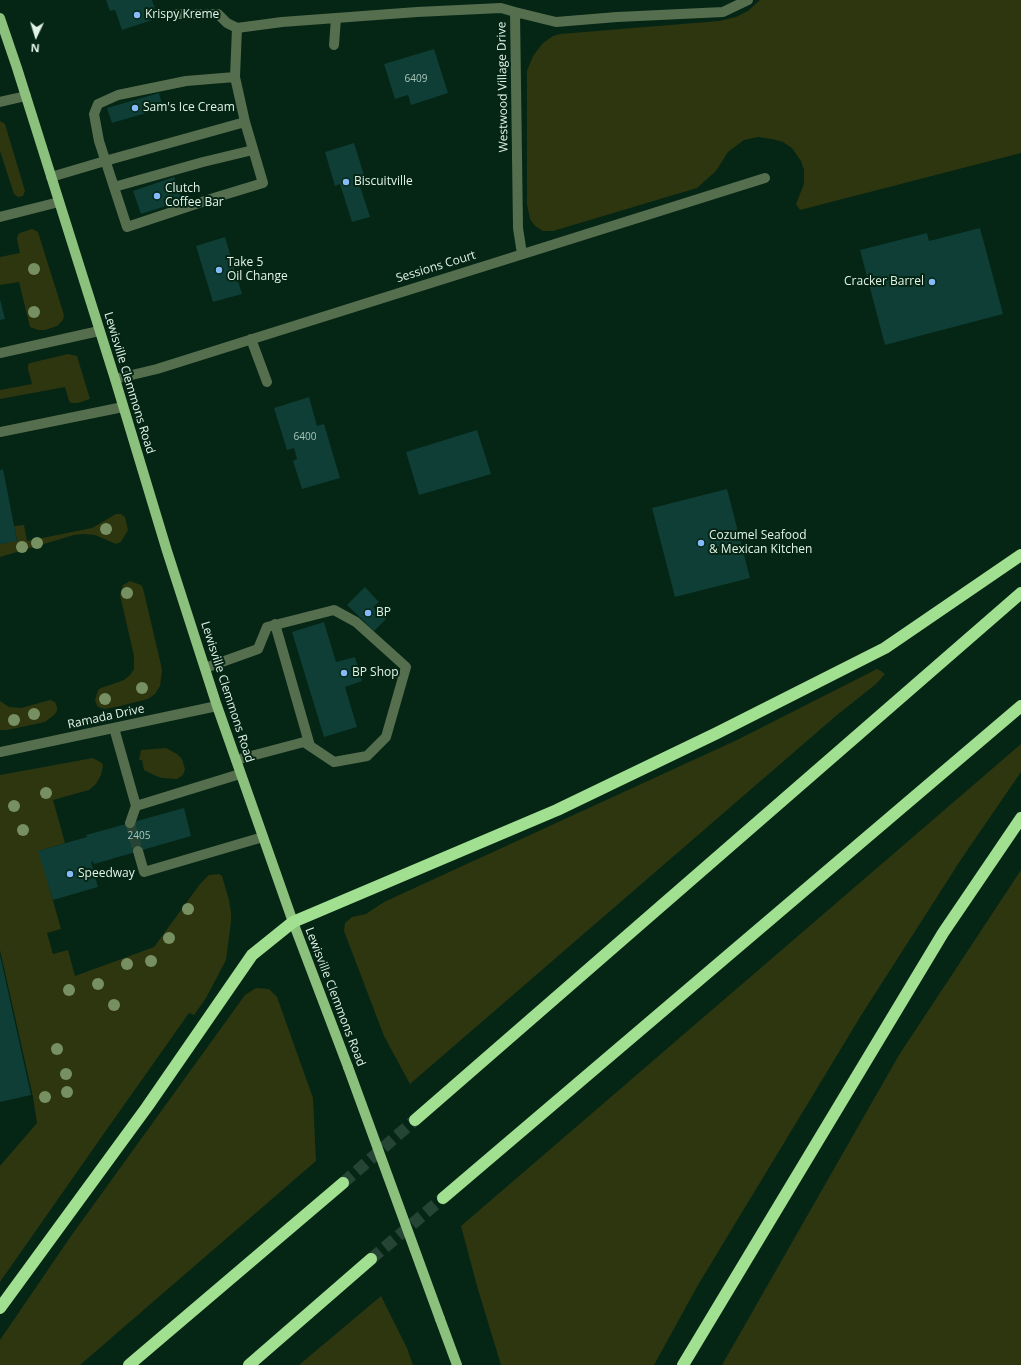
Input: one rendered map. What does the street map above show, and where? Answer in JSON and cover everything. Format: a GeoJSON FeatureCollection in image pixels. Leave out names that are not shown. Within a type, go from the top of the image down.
{"type":"FeatureCollection","features":[{"type":"Feature","properties":{"kind":"highway"},"geometry":{"type":"LineString","coordinates":[[0,1308],[147,1107],[252,955],[293,922],[557,810],[886,648],[1021,556]]}},
{"type":"Feature","properties":{"kind":"highway"},"geometry":{"type":"LineString","coordinates":[[415,1120],[1021,593]]}},
{"type":"Feature","properties":{"kind":"highway"},"geometry":{"type":"LineString","coordinates":[[444,1198],[1021,706]]}},
{"type":"Feature","properties":{"kind":"highway"},"geometry":{"type":"LineString","coordinates":[[683,1365],[943,933],[1021,818]]}},
{"type":"Feature","properties":{"kind":"highway"},"geometry":{"type":"LineString","coordinates":[[129,1365],[343,1183]]}},
{"type":"Feature","properties":{"kind":"highway"},"geometry":{"type":"LineString","coordinates":[[249,1365],[371,1259]]}},
{"type":"Feature","properties":{"kind":"main road","name":"Lewisville Clemmons Road"},"geometry":{"type":"LineString","coordinates":[[0,18],[115,379],[164,544],[240,774],[293,922],[348,1067],[457,1365]]}},
{"type":"Feature","properties":{"kind":"street","name":"Westwood Village Drive"},"geometry":{"type":"LineString","coordinates":[[522,254],[518,228],[515,12],[556,22],[723,12],[748,0]]}},
{"type":"Feature","properties":{"kind":"street"},"geometry":{"type":"LineString","coordinates":[[174,14],[218,14],[227,23],[237,28],[282,22],[486,8],[501,8],[515,12]]}},
{"type":"Feature","properties":{"kind":"street"},"geometry":{"type":"LineString","coordinates":[[334,45],[336,18]]}},
{"type":"Feature","properties":{"kind":"street"},"geometry":{"type":"LineString","coordinates":[[235,77],[186,81],[118,95],[98,104],[94,114],[99,141],[127,228],[217,196],[263,182],[253,150],[235,77],[237,28]]}},
{"type":"Feature","properties":{"kind":"street"},"geometry":{"type":"LineString","coordinates":[[0,102],[26,96]]}},
{"type":"Feature","properties":{"kind":"street"},"geometry":{"type":"LineString","coordinates":[[51,177],[246,122]]}},
{"type":"Feature","properties":{"kind":"street"},"geometry":{"type":"LineString","coordinates":[[114,187],[203,162],[253,150]]}},
{"type":"Feature","properties":{"kind":"street","name":"Sessions Court"},"geometry":{"type":"LineString","coordinates":[[115,379],[157,369],[765,178]]}},
{"type":"Feature","properties":{"kind":"street"},"geometry":{"type":"LineString","coordinates":[[0,217],[59,202]]}},
{"type":"Feature","properties":{"kind":"street"},"geometry":{"type":"LineString","coordinates":[[0,353],[99,331]]}},
{"type":"Feature","properties":{"kind":"street"},"geometry":{"type":"LineString","coordinates":[[251,339],[267,382]]}},
{"type":"Feature","properties":{"kind":"street"},"geometry":{"type":"LineString","coordinates":[[0,432],[123,407]]}},
{"type":"Feature","properties":{"kind":"street"},"geometry":{"type":"LineString","coordinates":[[205,668],[258,649],[267,627],[334,610],[356,622],[406,666],[386,737],[367,756],[334,762],[304,742],[236,760]]}},
{"type":"Feature","properties":{"kind":"street"},"geometry":{"type":"LineString","coordinates":[[275,624],[310,746]]}},
{"type":"Feature","properties":{"kind":"street","name":"Ramada Drive"},"geometry":{"type":"LineString","coordinates":[[0,752],[217,706]]}},
{"type":"Feature","properties":{"kind":"street"},"geometry":{"type":"LineString","coordinates":[[114,728],[136,806],[130,823]]}},
{"type":"Feature","properties":{"kind":"street"},"geometry":{"type":"LineString","coordinates":[[136,806],[240,774]]}},
{"type":"Feature","properties":{"kind":"street"},"geometry":{"type":"LineString","coordinates":[[138,851],[144,872],[263,836]]}},
{"type":"Feature","properties":{"kind":"green space"},"geometry":{"type":"Polygon","coordinates":[[[760,0],[1021,0],[1021,153],[800,210],[796,204],[804,184],[804,170],[801,161],[792,148],[783,142],[758,137],[744,140],[728,152],[716,171],[697,188],[553,231],[543,231],[535,226],[530,219],[527,204],[527,71],[533,56],[543,43],[553,36],[560,34],[719,21],[736,17],[748,11],[760,0]]]}},
{"type":"Feature","properties":{"kind":"green space"},"geometry":{"type":"Polygon","coordinates":[[[0,121],[5,124],[25,191],[23,196],[18,197],[14,194],[0,151],[0,121]]]}},
{"type":"Feature","properties":{"kind":"green space"},"geometry":{"type":"Polygon","coordinates":[[[32,229],[38,232],[64,315],[63,320],[57,326],[45,330],[38,330],[30,327],[19,282],[0,285],[0,257],[20,253],[17,239],[18,235],[32,229]]]}},
{"type":"Feature","properties":{"kind":"green space"},"geometry":{"type":"Polygon","coordinates":[[[68,354],[77,356],[90,399],[78,403],[71,403],[65,387],[0,399],[0,390],[32,384],[28,369],[28,365],[30,363],[68,354]]]}},
{"type":"Feature","properties":{"kind":"green space"},"geometry":{"type":"Polygon","coordinates":[[[116,514],[121,514],[125,517],[128,530],[121,542],[116,544],[95,535],[74,535],[0,557],[0,544],[17,540],[14,526],[24,525],[27,541],[92,528],[116,514]]]}},
{"type":"Feature","properties":{"kind":"green space"},"geometry":{"type":"Polygon","coordinates":[[[130,581],[141,585],[143,588],[161,665],[162,671],[160,686],[155,694],[148,699],[105,709],[100,708],[97,706],[95,700],[98,690],[124,680],[134,669],[134,656],[120,595],[123,585],[130,581]]]}},
{"type":"Feature","properties":{"kind":"green space"},"geometry":{"type":"Polygon","coordinates":[[[877,669],[885,674],[876,684],[837,715],[410,1084],[384,1036],[344,931],[345,923],[352,917],[366,914],[384,902],[737,740],[877,669]]]}},
{"type":"Feature","properties":{"kind":"green space"},"geometry":{"type":"Polygon","coordinates":[[[50,700],[55,702],[57,711],[45,722],[7,730],[0,730],[0,701],[9,707],[21,708],[50,700]]]}},
{"type":"Feature","properties":{"kind":"green space"},"geometry":{"type":"Polygon","coordinates":[[[1021,744],[1021,772],[962,858],[862,1014],[698,1285],[654,1365],[501,1365],[477,1286],[461,1226],[1021,744]]]}},
{"type":"Feature","properties":{"kind":"green space"},"geometry":{"type":"Polygon","coordinates":[[[166,748],[177,754],[182,759],[185,769],[183,775],[177,779],[162,778],[144,770],[142,760],[139,760],[141,750],[166,748]]]}},
{"type":"Feature","properties":{"kind":"green space"},"geometry":{"type":"Polygon","coordinates":[[[93,758],[102,763],[103,766],[101,775],[96,784],[89,790],[53,800],[65,843],[39,851],[61,929],[47,933],[53,954],[68,950],[75,976],[154,947],[200,884],[209,875],[219,874],[222,876],[231,913],[226,960],[206,998],[194,1015],[189,1013],[0,1282],[0,1166],[37,1123],[33,1097],[0,950],[0,775],[93,758]]]}},
{"type":"Feature","properties":{"kind":"green space"},"geometry":{"type":"Polygon","coordinates":[[[1021,870],[1021,1365],[722,1365],[899,1055],[1021,870]]]}},
{"type":"Feature","properties":{"kind":"green space"},"geometry":{"type":"Polygon","coordinates":[[[256,988],[269,989],[277,997],[313,1098],[316,1161],[80,1365],[0,1365],[0,1340],[71,1236],[245,995],[256,988]]]}},
{"type":"Feature","properties":{"kind":"green space"},"geometry":{"type":"Polygon","coordinates":[[[381,1296],[407,1348],[413,1365],[299,1365],[381,1296]]]}},
{"type":"Feature","properties":{"kind":"building","name":"Krispy Kreme"},"geometry":{"type":"Polygon","coordinates":[[[106,0],[152,0],[158,18],[122,30],[115,10],[110,11],[106,0]]]}},
{"type":"Feature","properties":{"kind":"building"},"geometry":{"type":"Polygon","coordinates":[[[434,49],[448,93],[411,105],[408,95],[395,99],[384,64],[434,49]]]}},
{"type":"Feature","properties":{"kind":"building","name":"Sam's Ice Cream"},"geometry":{"type":"Polygon","coordinates":[[[159,93],[163,108],[112,123],[107,108],[159,93]]]}},
{"type":"Feature","properties":{"kind":"building","name":"Biscuitville"},"geometry":{"type":"Polygon","coordinates":[[[354,143],[365,178],[358,180],[370,217],[352,222],[340,184],[335,186],[325,152],[354,143]]]}},
{"type":"Feature","properties":{"kind":"building","name":"Clutch Coffee Bar"},"geometry":{"type":"Polygon","coordinates":[[[174,177],[182,201],[141,214],[133,191],[174,177]]]}},
{"type":"Feature","properties":{"kind":"building","name":"Cracker Barrel"},"geometry":{"type":"Polygon","coordinates":[[[980,228],[1003,314],[885,345],[860,250],[927,233],[929,241],[980,228]]]}},
{"type":"Feature","properties":{"kind":"building","name":"Take 5 Oil Change"},"geometry":{"type":"Polygon","coordinates":[[[225,237],[242,294],[213,302],[196,246],[225,237]]]}},
{"type":"Feature","properties":{"kind":"building"},"geometry":{"type":"Polygon","coordinates":[[[0,299],[5,319],[0,320],[0,299]]]}},
{"type":"Feature","properties":{"kind":"building"},"geometry":{"type":"Polygon","coordinates":[[[309,397],[317,426],[324,424],[340,478],[302,489],[293,461],[297,459],[294,448],[287,450],[274,408],[309,397]]]}},
{"type":"Feature","properties":{"kind":"building"},"geometry":{"type":"Polygon","coordinates":[[[477,430],[491,474],[419,495],[406,452],[477,430]]]}},
{"type":"Feature","properties":{"kind":"building"},"geometry":{"type":"Polygon","coordinates":[[[3,469],[17,541],[0,544],[0,470],[3,469]]]}},
{"type":"Feature","properties":{"kind":"building","name":"Cozumel Seafood & Mexican Kitchen"},"geometry":{"type":"Polygon","coordinates":[[[727,489],[750,578],[675,597],[652,508],[727,489]]]}},
{"type":"Feature","properties":{"kind":"building","name":"BP"},"geometry":{"type":"Polygon","coordinates":[[[365,587],[379,602],[373,607],[386,619],[374,631],[347,605],[365,587]]]}},
{"type":"Feature","properties":{"kind":"building"},"geometry":{"type":"Polygon","coordinates":[[[324,622],[336,662],[355,657],[362,681],[345,687],[357,727],[324,737],[292,632],[324,622]]]}},
{"type":"Feature","properties":{"kind":"building"},"geometry":{"type":"Polygon","coordinates":[[[184,808],[191,836],[94,864],[93,861],[91,862],[98,887],[53,900],[38,851],[87,837],[86,835],[184,808]]]}},
{"type":"Feature","properties":{"kind":"building"},"geometry":{"type":"Polygon","coordinates":[[[0,955],[31,1095],[0,1102],[0,955]]]}},
{"type":"Feature","properties":{"kind":"tunnel"},"geometry":{"type":"LineString","coordinates":[[130,823],[138,851]]}},
{"type":"Feature","properties":{"kind":"tunnel"},"geometry":{"type":"LineString","coordinates":[[343,1183],[415,1120]]}},
{"type":"Feature","properties":{"kind":"tunnel"},"geometry":{"type":"LineString","coordinates":[[371,1259],[443,1198]]}},
{"type":"Feature","properties":{"kind":"place","name":"Krispy Kreme"},"geometry":{"type":"Point","coordinates":[137,15]}},
{"type":"Feature","properties":{"kind":"place","name":"Sam's Ice Cream"},"geometry":{"type":"Point","coordinates":[135,108]}},
{"type":"Feature","properties":{"kind":"place","name":"Biscuitville"},"geometry":{"type":"Point","coordinates":[346,182]}},
{"type":"Feature","properties":{"kind":"place","name":"Clutch Coffee Bar"},"geometry":{"type":"Point","coordinates":[157,196]}},
{"type":"Feature","properties":{"kind":"place","name":"Take 5 Oil Change"},"geometry":{"type":"Point","coordinates":[219,270]}},
{"type":"Feature","properties":{"kind":"place","name":"Cracker Barrel"},"geometry":{"type":"Point","coordinates":[932,282]}},
{"type":"Feature","properties":{"kind":"place","name":"Cozumel Seafood & Mexican Kitchen"},"geometry":{"type":"Point","coordinates":[701,543]}},
{"type":"Feature","properties":{"kind":"place","name":"BP"},"geometry":{"type":"Point","coordinates":[368,613]}},
{"type":"Feature","properties":{"kind":"place","name":"BP Shop"},"geometry":{"type":"Point","coordinates":[344,673]}},
{"type":"Feature","properties":{"kind":"place","name":"Speedway"},"geometry":{"type":"Point","coordinates":[70,874]}}]}
